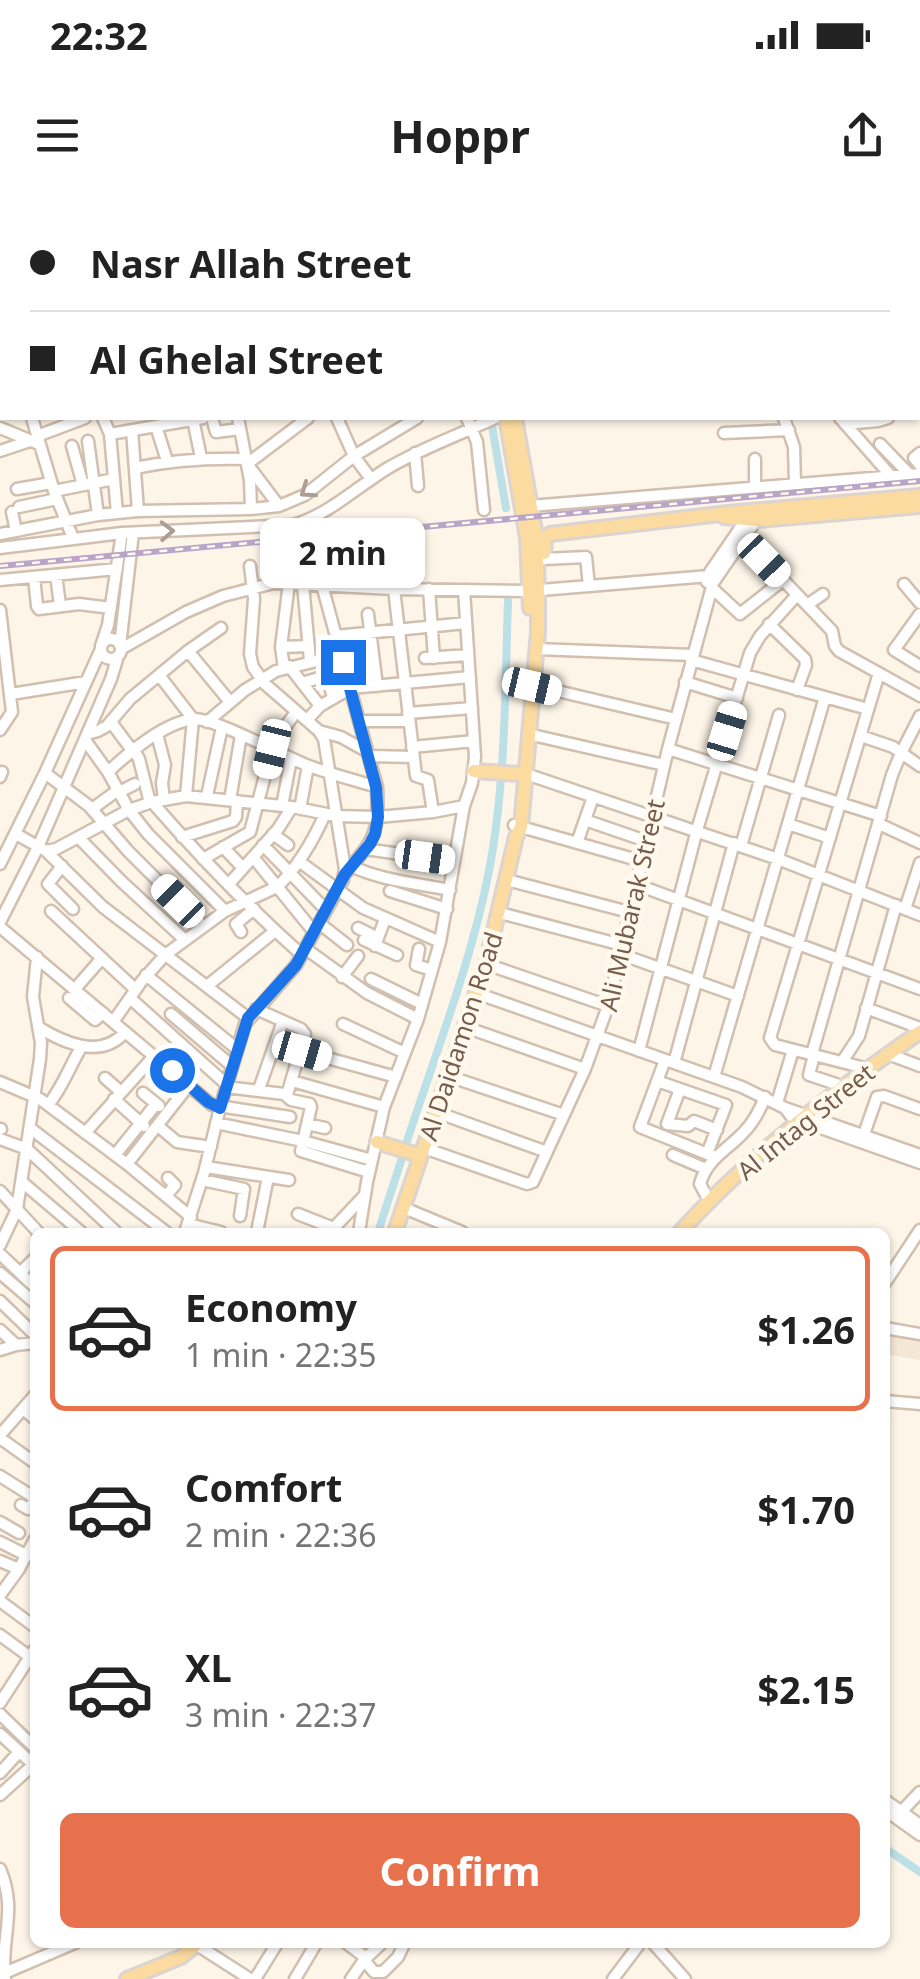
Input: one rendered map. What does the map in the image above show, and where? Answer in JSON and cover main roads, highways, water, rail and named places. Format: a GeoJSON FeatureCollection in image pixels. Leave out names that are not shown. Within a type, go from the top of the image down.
{"type":"FeatureCollection","features":[{"type":"Feature","properties":{"kind":"main road","name":"Al Daidamon Road"},"geometry":{"type":"LineString","coordinates":[[396,1228],[486,964],[517,829],[537,591],[537,541],[507,420]]}},
{"type":"Feature","properties":{"kind":"main road","name":"Al Daidamon Road"},"geometry":{"type":"LineString","coordinates":[[514,420],[537,591]]}},
{"type":"Feature","properties":{"kind":"main road"},"geometry":{"type":"LineString","coordinates":[[537,591],[545,538],[550,534],[717,515],[753,516],[880,504],[920,496]]}},
{"type":"Feature","properties":{"kind":"main road"},"geometry":{"type":"LineString","coordinates":[[880,504],[920,506]]}},
{"type":"Feature","properties":{"kind":"main road","name":"Al Daidamon Road"},"geometry":{"type":"LineString","coordinates":[[520,774],[528,734],[534,632]]}},
{"type":"Feature","properties":{"kind":"main road"},"geometry":{"type":"LineString","coordinates":[[474,771],[520,774]]}},
{"type":"Feature","properties":{"kind":"main road","name":"Al Intag Street"},"geometry":{"type":"LineString","coordinates":[[684,1228],[792,1112],[920,1030]]}},
{"type":"Feature","properties":{"kind":"main road","name":"Al Intag Street"},"geometry":{"type":"LineString","coordinates":[[676,1228],[792,1112],[888,1054]]}},
{"type":"Feature","properties":{"kind":"main road"},"geometry":{"type":"LineString","coordinates":[[377,1142],[422,1152]]}},
{"type":"Feature","properties":{"kind":"main road"},"geometry":{"type":"LineString","coordinates":[[127,1979],[192,1948]]}},
{"type":"Feature","properties":{"kind":"waterway"},"geometry":{"type":"LineString","coordinates":[[489,420],[506,508]]}},
{"type":"Feature","properties":{"kind":"waterway"},"geometry":{"type":"LineString","coordinates":[[406,1144],[463,971],[490,866],[502,766],[508,600]]}},
{"type":"Feature","properties":{"kind":"waterway"},"geometry":{"type":"LineString","coordinates":[[379,1228],[402,1158]]}},
{"type":"Feature","properties":{"kind":"waterway"},"geometry":{"type":"LineString","coordinates":[[890,1851],[920,1872]]}},
{"type":"Feature","properties":{"kind":"railway"},"geometry":{"type":"LineString","coordinates":[[0,566],[920,481]]}}]}
